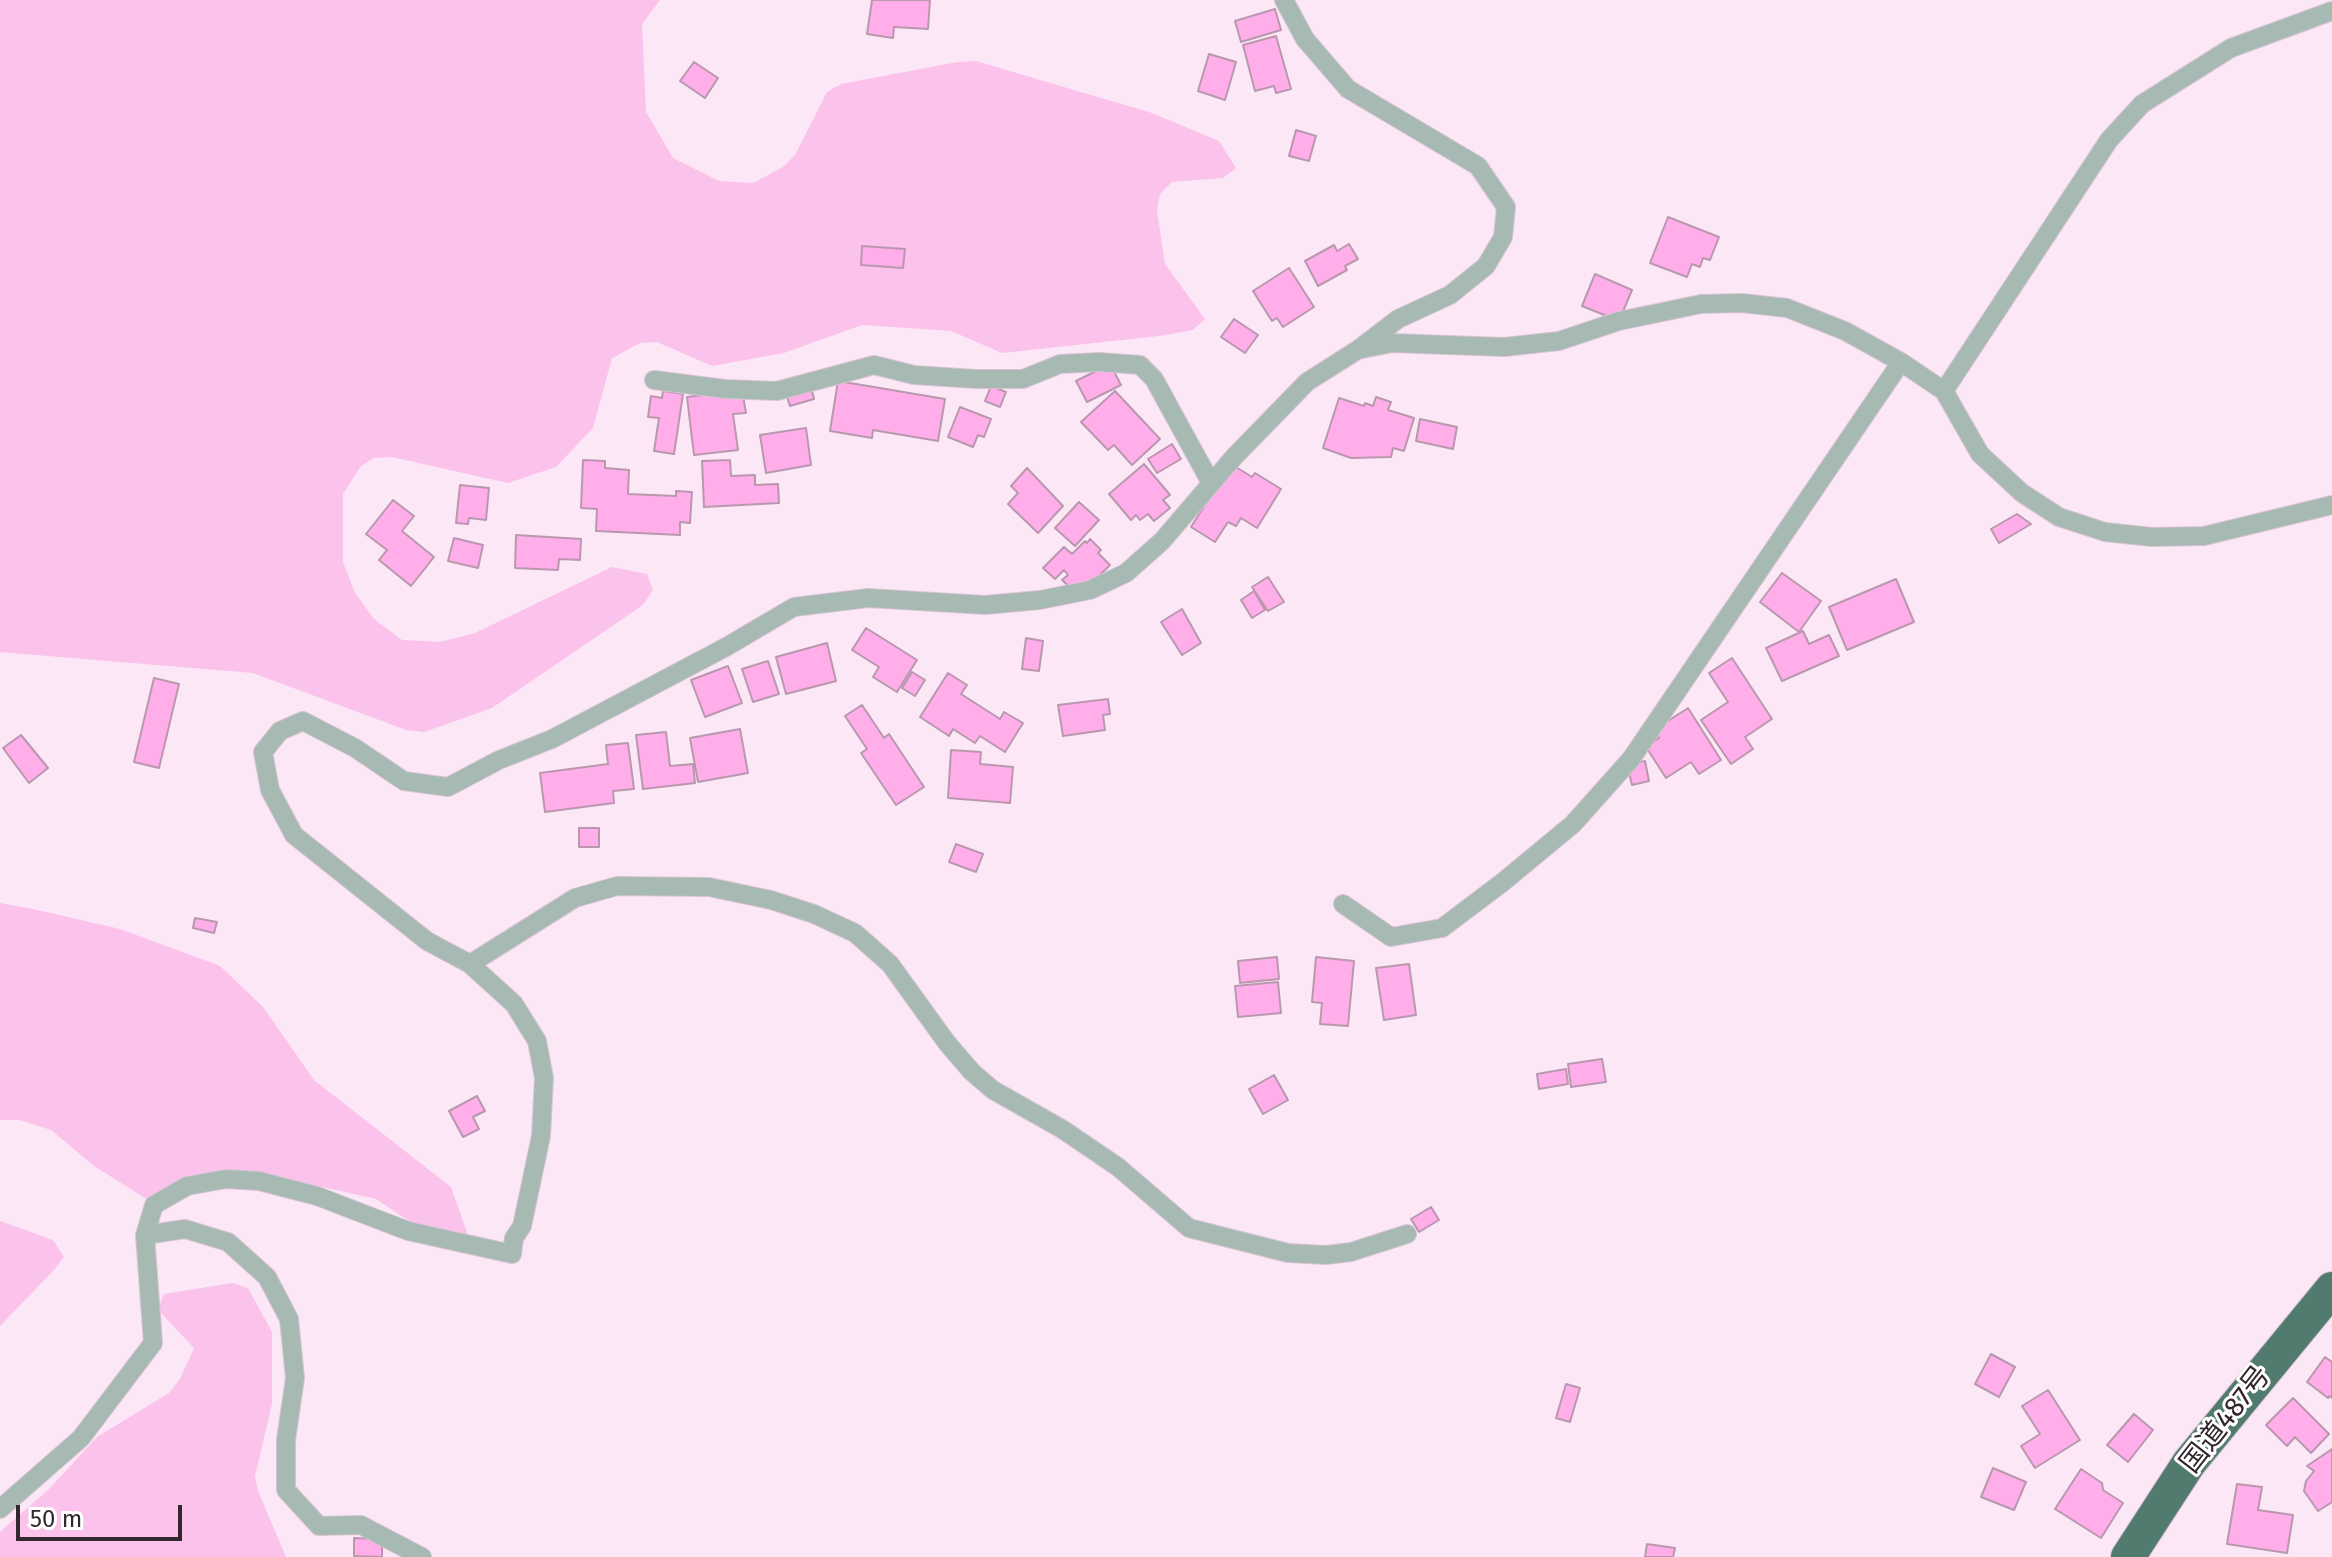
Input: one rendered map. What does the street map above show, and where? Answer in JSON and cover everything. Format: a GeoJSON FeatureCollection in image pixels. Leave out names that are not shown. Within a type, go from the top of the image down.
{"type":"FeatureCollection","features":[{"type":"Feature","properties":{"kind":"highway","name":"国道487号"},"geometry":{"type":"LineString","coordinates":[[2128,1557],[2189,1463],[2332,1289]]}},
{"type":"Feature","properties":{"kind":"street"},"geometry":{"type":"LineString","coordinates":[[0,1509],[81,1438],[153,1343],[145,1235],[154,1205],[187,1186],[226,1179],[259,1181],[317,1196],[408,1231],[512,1254],[514,1238],[522,1226],[541,1136],[544,1078],[537,1041],[514,1004],[470,964],[427,941],[294,835],[270,790],[263,752],[280,731],[303,721],[355,748],[404,781],[448,787],[499,760],[552,739],[726,647],[794,607],[868,598],[985,605],[1040,600],[1090,590],[1126,573],[1162,541],[1211,483],[1307,382],[1359,349],[1398,319],[1450,295],[1486,266],[1503,237],[1506,207],[1478,166],[1348,89],[1305,39],[1284,0]]}},
{"type":"Feature","properties":{"kind":"street"},"geometry":{"type":"LineString","coordinates":[[1944,391],[2109,140],[2142,104],[2231,48],[2332,11]]}},
{"type":"Feature","properties":{"kind":"street"},"geometry":{"type":"LineString","coordinates":[[1359,349],[1392,343],[1504,347],[1559,341],[1619,321],[1701,304],[1742,303],[1787,308],[1845,331],[1901,362],[1944,391],[1980,454],[2022,493],[2059,517],[2105,532],[2152,537],[2204,536],[2332,505]]}},
{"type":"Feature","properties":{"kind":"street"},"geometry":{"type":"LineString","coordinates":[[654,380],[725,389],[777,391],[874,365],[914,375],[1023,379],[1060,364],[1099,362],[1140,365],[1154,379],[1211,483]]}},
{"type":"Feature","properties":{"kind":"street"},"geometry":{"type":"LineString","coordinates":[[1343,904],[1391,937],[1442,928],[1573,824],[1631,759],[1901,362]]}},
{"type":"Feature","properties":{"kind":"street"},"geometry":{"type":"LineString","coordinates":[[470,964],[575,898],[617,886],[709,887],[771,900],[814,914],[855,933],[890,964],[972,1072],[993,1090],[1062,1129],[1118,1167],[1189,1228],[1288,1253],[1326,1255],[1351,1252],[1407,1234]]}},
{"type":"Feature","properties":{"kind":"street"},"geometry":{"type":"LineString","coordinates":[[145,1235],[185,1229],[228,1242],[267,1277],[289,1319],[295,1378],[286,1440],[286,1490],[319,1526],[361,1525],[422,1557]]}},
{"type":"Feature","properties":{"kind":"shaded area"},"geometry":{"type":"Polygon","coordinates":[[[0,0],[660,0],[642,24],[646,112],[673,158],[719,181],[753,183],[783,167],[795,155],[827,92],[841,84],[976,61],[1152,113],[1219,141],[1236,168],[1223,178],[1172,182],[1160,194],[1157,211],[1165,264],[1205,319],[1193,330],[1002,353],[951,331],[862,325],[784,353],[712,366],[657,342],[640,343],[612,358],[593,428],[556,467],[508,483],[392,457],[374,458],[361,466],[343,494],[343,562],[355,593],[374,619],[402,640],[440,642],[475,633],[612,567],[647,574],[653,590],[643,605],[492,708],[424,732],[406,730],[253,673],[0,652],[0,0]]]}},
{"type":"Feature","properties":{"kind":"shaded area"},"geometry":{"type":"Polygon","coordinates":[[[0,903],[120,929],[220,966],[263,1007],[314,1080],[451,1187],[468,1235],[455,1244],[436,1239],[376,1199],[287,1179],[200,1188],[156,1205],[94,1166],[51,1130],[20,1120],[0,1120],[0,903]]]}},
{"type":"Feature","properties":{"kind":"shaded area"},"geometry":{"type":"Polygon","coordinates":[[[0,1221],[53,1240],[64,1257],[0,1326],[0,1221]]]}},
{"type":"Feature","properties":{"kind":"shaded area"},"geometry":{"type":"Polygon","coordinates":[[[232,1283],[248,1288],[272,1332],[272,1404],[255,1476],[258,1491],[286,1557],[0,1557],[0,1532],[50,1488],[97,1437],[169,1393],[180,1379],[194,1348],[158,1310],[164,1294],[232,1283]]]}},
{"type":"Feature","properties":{"kind":"building"},"geometry":{"type":"Polygon","coordinates":[[[872,0],[930,0],[928,29],[894,27],[893,38],[867,34],[872,0]]]}},
{"type":"Feature","properties":{"kind":"building"},"geometry":{"type":"Polygon","coordinates":[[[1275,9],[1281,30],[1241,42],[1235,21],[1275,9]]]}},
{"type":"Feature","properties":{"kind":"building"},"geometry":{"type":"Polygon","coordinates":[[[1276,36],[1291,89],[1276,93],[1274,86],[1255,91],[1243,45],[1276,36]]]}},
{"type":"Feature","properties":{"kind":"building"},"geometry":{"type":"Polygon","coordinates":[[[1209,54],[1236,62],[1225,100],[1198,91],[1209,54]]]}},
{"type":"Feature","properties":{"kind":"building"},"geometry":{"type":"Polygon","coordinates":[[[694,62],[718,78],[705,98],[680,81],[694,62]]]}},
{"type":"Feature","properties":{"kind":"building"},"geometry":{"type":"Polygon","coordinates":[[[1296,130],[1316,136],[1309,161],[1289,156],[1296,130]]]}},
{"type":"Feature","properties":{"kind":"building"},"geometry":{"type":"Polygon","coordinates":[[[1668,217],[1719,237],[1710,260],[1703,258],[1700,267],[1692,264],[1687,277],[1650,263],[1668,217]]]}},
{"type":"Feature","properties":{"kind":"building"},"geometry":{"type":"Polygon","coordinates":[[[1349,244],[1358,259],[1345,266],[1347,270],[1318,286],[1305,261],[1334,245],[1337,251],[1349,244]]]}},
{"type":"Feature","properties":{"kind":"building"},"geometry":{"type":"Polygon","coordinates":[[[862,246],[905,249],[903,268],[861,265],[862,246]]]}},
{"type":"Feature","properties":{"kind":"building"},"geometry":{"type":"Polygon","coordinates":[[[1289,268],[1314,307],[1283,327],[1277,318],[1272,321],[1253,291],[1289,268]]]}},
{"type":"Feature","properties":{"kind":"building"},"geometry":{"type":"Polygon","coordinates":[[[1595,274],[1632,290],[1619,321],[1582,306],[1595,274]]]}},
{"type":"Feature","properties":{"kind":"building"},"geometry":{"type":"Polygon","coordinates":[[[1234,319],[1258,335],[1245,353],[1221,337],[1234,319]]]}},
{"type":"Feature","properties":{"kind":"building"},"geometry":{"type":"Polygon","coordinates":[[[1110,364],[1121,385],[1087,402],[1076,381],[1110,364]]]}},
{"type":"Feature","properties":{"kind":"building"},"geometry":{"type":"Polygon","coordinates":[[[838,381],[945,399],[938,441],[873,430],[872,438],[830,431],[838,381]]]}},
{"type":"Feature","properties":{"kind":"building"},"geometry":{"type":"Polygon","coordinates":[[[810,383],[814,399],[790,406],[785,390],[810,383]]]}},
{"type":"Feature","properties":{"kind":"building"},"geometry":{"type":"Polygon","coordinates":[[[991,386],[1006,392],[1000,407],[985,401],[991,386]]]}},
{"type":"Feature","properties":{"kind":"building"},"geometry":{"type":"Polygon","coordinates":[[[742,390],[746,413],[733,414],[738,450],[694,455],[687,397],[742,390]]]}},
{"type":"Feature","properties":{"kind":"building"},"geometry":{"type":"Polygon","coordinates":[[[663,391],[683,394],[674,454],[654,451],[659,418],[648,417],[651,396],[662,398],[663,391]]]}},
{"type":"Feature","properties":{"kind":"building"},"geometry":{"type":"Polygon","coordinates":[[[1115,391],[1160,439],[1132,465],[1114,445],[1108,450],[1081,422],[1115,391]]]}},
{"type":"Feature","properties":{"kind":"building"},"geometry":{"type":"Polygon","coordinates":[[[1376,397],[1391,402],[1388,410],[1414,418],[1404,451],[1393,448],[1391,457],[1351,458],[1323,448],[1339,398],[1373,406],[1376,397]]]}},
{"type":"Feature","properties":{"kind":"building"},"geometry":{"type":"Polygon","coordinates":[[[960,407],[991,419],[984,437],[978,435],[973,447],[948,437],[960,407]]]}},
{"type":"Feature","properties":{"kind":"building"},"geometry":{"type":"Polygon","coordinates":[[[1420,419],[1457,427],[1453,449],[1416,441],[1420,419]]]}},
{"type":"Feature","properties":{"kind":"building"},"geometry":{"type":"Polygon","coordinates":[[[806,428],[811,465],[766,473],[760,435],[806,428]]]}},
{"type":"Feature","properties":{"kind":"building"},"geometry":{"type":"Polygon","coordinates":[[[1172,444],[1181,459],[1157,473],[1148,459],[1172,444]]]}},
{"type":"Feature","properties":{"kind":"building"},"geometry":{"type":"Polygon","coordinates":[[[583,460],[605,461],[605,468],[629,470],[628,494],[676,496],[676,491],[692,492],[690,523],[680,522],[680,535],[596,531],[597,509],[581,508],[583,460]]]}},
{"type":"Feature","properties":{"kind":"building"},"geometry":{"type":"Polygon","coordinates":[[[730,460],[731,476],[755,475],[755,485],[778,484],[779,503],[704,507],[702,461],[730,460]]]}},
{"type":"Feature","properties":{"kind":"building"},"geometry":{"type":"Polygon","coordinates":[[[1144,464],[1170,495],[1163,500],[1170,508],[1154,521],[1148,514],[1140,520],[1136,515],[1131,520],[1109,494],[1144,464]]]}},
{"type":"Feature","properties":{"kind":"building"},"geometry":{"type":"Polygon","coordinates":[[[1231,464],[1252,477],[1255,473],[1281,489],[1257,528],[1241,518],[1236,526],[1228,522],[1215,542],[1191,527],[1231,464]]]}},
{"type":"Feature","properties":{"kind":"building"},"geometry":{"type":"Polygon","coordinates":[[[1027,468],[1063,506],[1038,533],[1008,504],[1018,493],[1011,486],[1027,468]]]}},
{"type":"Feature","properties":{"kind":"building"},"geometry":{"type":"Polygon","coordinates":[[[460,485],[489,488],[486,520],[469,518],[468,524],[456,523],[460,485]]]}},
{"type":"Feature","properties":{"kind":"building"},"geometry":{"type":"Polygon","coordinates":[[[393,500],[414,516],[402,531],[434,557],[411,586],[379,560],[387,550],[366,534],[393,500]]]}},
{"type":"Feature","properties":{"kind":"building"},"geometry":{"type":"Polygon","coordinates":[[[1079,502],[1099,520],[1075,546],[1055,528],[1079,502]]]}},
{"type":"Feature","properties":{"kind":"building"},"geometry":{"type":"Polygon","coordinates":[[[2017,514],[2031,524],[1999,543],[1991,529],[2017,514]]]}},
{"type":"Feature","properties":{"kind":"building"},"geometry":{"type":"Polygon","coordinates":[[[516,535],[581,539],[580,560],[559,559],[558,570],[515,568],[516,535]]]}},
{"type":"Feature","properties":{"kind":"building"},"geometry":{"type":"Polygon","coordinates":[[[454,538],[483,545],[478,568],[448,561],[454,538]]]}},
{"type":"Feature","properties":{"kind":"building"},"geometry":{"type":"Polygon","coordinates":[[[1090,539],[1110,565],[1084,591],[1075,592],[1062,580],[1068,575],[1064,570],[1055,579],[1043,568],[1064,547],[1072,554],[1090,539]]]}},
{"type":"Feature","properties":{"kind":"building"},"geometry":{"type":"Polygon","coordinates":[[[1782,573],[1821,601],[1799,632],[1760,602],[1782,573]]]}},
{"type":"Feature","properties":{"kind":"building"},"geometry":{"type":"Polygon","coordinates":[[[1268,577],[1284,602],[1268,611],[1252,587],[1268,577]]]}},
{"type":"Feature","properties":{"kind":"building"},"geometry":{"type":"Polygon","coordinates":[[[1896,579],[1914,622],[1847,650],[1829,607],[1896,579]]]}},
{"type":"Feature","properties":{"kind":"building"},"geometry":{"type":"Polygon","coordinates":[[[1254,591],[1265,610],[1252,618],[1241,600],[1254,591]]]}},
{"type":"Feature","properties":{"kind":"building"},"geometry":{"type":"Polygon","coordinates":[[[1182,609],[1201,643],[1182,655],[1161,622],[1182,609]]]}},
{"type":"Feature","properties":{"kind":"building"},"geometry":{"type":"Polygon","coordinates":[[[866,628],[917,660],[897,692],[873,677],[879,667],[852,650],[866,628]]]}},
{"type":"Feature","properties":{"kind":"building"},"geometry":{"type":"Polygon","coordinates":[[[1803,631],[1809,644],[1829,635],[1839,656],[1782,681],[1766,648],[1803,631]]]}},
{"type":"Feature","properties":{"kind":"building"},"geometry":{"type":"Polygon","coordinates":[[[1026,638],[1043,641],[1039,671],[1022,669],[1026,638]]]}},
{"type":"Feature","properties":{"kind":"building"},"geometry":{"type":"Polygon","coordinates":[[[827,643],[836,681],[786,694],[776,657],[827,643]]]}},
{"type":"Feature","properties":{"kind":"building"},"geometry":{"type":"Polygon","coordinates":[[[1732,658],[1772,719],[1745,737],[1753,749],[1731,764],[1701,720],[1728,702],[1709,673],[1732,658]]]}},
{"type":"Feature","properties":{"kind":"building"},"geometry":{"type":"Polygon","coordinates":[[[768,661],[779,694],[753,702],[742,669],[768,661]]]}},
{"type":"Feature","properties":{"kind":"building"},"geometry":{"type":"Polygon","coordinates":[[[728,666],[742,703],[705,717],[691,680],[728,666]]]}},
{"type":"Feature","properties":{"kind":"building"},"geometry":{"type":"Polygon","coordinates":[[[912,672],[925,680],[915,696],[902,688],[912,672]]]}},
{"type":"Feature","properties":{"kind":"building"},"geometry":{"type":"Polygon","coordinates":[[[948,673],[967,685],[961,694],[1000,719],[1004,712],[1023,723],[1005,752],[980,736],[975,743],[953,729],[949,736],[920,717],[948,673]]]}},
{"type":"Feature","properties":{"kind":"building"},"geometry":{"type":"Polygon","coordinates":[[[154,678],[179,684],[159,768],[134,762],[154,678]]]}},
{"type":"Feature","properties":{"kind":"building"},"geometry":{"type":"Polygon","coordinates":[[[1108,699],[1110,714],[1103,715],[1105,730],[1063,736],[1058,705],[1108,699]]]}},
{"type":"Feature","properties":{"kind":"building"},"geometry":{"type":"Polygon","coordinates":[[[862,705],[884,738],[889,734],[924,787],[896,805],[861,753],[867,749],[845,716],[862,705]]]}},
{"type":"Feature","properties":{"kind":"building"},"geometry":{"type":"Polygon","coordinates":[[[1688,708],[1721,760],[1699,774],[1691,762],[1666,778],[1646,747],[1659,738],[1654,730],[1688,708]]]}},
{"type":"Feature","properties":{"kind":"building"},"geometry":{"type":"Polygon","coordinates":[[[740,729],[748,773],[698,782],[690,738],[740,729]]]}},
{"type":"Feature","properties":{"kind":"building"},"geometry":{"type":"Polygon","coordinates":[[[666,732],[670,766],[693,764],[695,783],[643,789],[636,735],[666,732]]]}},
{"type":"Feature","properties":{"kind":"building"},"geometry":{"type":"Polygon","coordinates":[[[21,735],[48,768],[29,783],[3,748],[21,735]]]}},
{"type":"Feature","properties":{"kind":"building"},"geometry":{"type":"Polygon","coordinates":[[[628,743],[634,789],[613,791],[614,803],[545,812],[540,773],[608,764],[606,745],[628,743]]]}},
{"type":"Feature","properties":{"kind":"building"},"geometry":{"type":"Polygon","coordinates":[[[951,750],[981,752],[980,764],[1013,767],[1010,803],[948,798],[951,750]]]}},
{"type":"Feature","properties":{"kind":"building"},"geometry":{"type":"Polygon","coordinates":[[[1645,761],[1649,781],[1632,785],[1627,765],[1645,761]]]}},
{"type":"Feature","properties":{"kind":"building"},"geometry":{"type":"Polygon","coordinates":[[[579,828],[599,828],[599,847],[579,847],[579,828]]]}},
{"type":"Feature","properties":{"kind":"building"},"geometry":{"type":"Polygon","coordinates":[[[956,844],[983,854],[976,872],[949,862],[956,844]]]}},
{"type":"Feature","properties":{"kind":"building"},"geometry":{"type":"Polygon","coordinates":[[[195,918],[217,922],[214,933],[193,928],[195,918]]]}},
{"type":"Feature","properties":{"kind":"building"},"geometry":{"type":"Polygon","coordinates":[[[1277,957],[1279,979],[1240,983],[1238,961],[1277,957]]]}},
{"type":"Feature","properties":{"kind":"building"},"geometry":{"type":"Polygon","coordinates":[[[1316,957],[1354,961],[1348,1026],[1320,1024],[1322,1003],[1312,1002],[1316,957]]]}},
{"type":"Feature","properties":{"kind":"building"},"geometry":{"type":"Polygon","coordinates":[[[1409,964],[1416,1015],[1384,1020],[1376,968],[1409,964]]]}},
{"type":"Feature","properties":{"kind":"building"},"geometry":{"type":"Polygon","coordinates":[[[1278,982],[1281,1013],[1238,1017],[1235,986],[1278,982]]]}},
{"type":"Feature","properties":{"kind":"building"},"geometry":{"type":"Polygon","coordinates":[[[1602,1059],[1606,1082],[1571,1087],[1568,1064],[1602,1059]]]}},
{"type":"Feature","properties":{"kind":"building"},"geometry":{"type":"Polygon","coordinates":[[[1566,1069],[1568,1084],[1539,1089],[1537,1074],[1566,1069]]]}},
{"type":"Feature","properties":{"kind":"building"},"geometry":{"type":"Polygon","coordinates":[[[1274,1075],[1288,1100],[1263,1114],[1249,1089],[1274,1075]]]}},
{"type":"Feature","properties":{"kind":"building"},"geometry":{"type":"Polygon","coordinates":[[[477,1096],[485,1111],[473,1117],[479,1129],[463,1137],[449,1111],[477,1096]]]}},
{"type":"Feature","properties":{"kind":"building"},"geometry":{"type":"Polygon","coordinates":[[[1431,1207],[1439,1220],[1419,1232],[1411,1219],[1431,1207]]]}},
{"type":"Feature","properties":{"kind":"building"},"geometry":{"type":"Polygon","coordinates":[[[1991,1354],[2015,1367],[1999,1397],[1975,1384],[1991,1354]]]}},
{"type":"Feature","properties":{"kind":"building"},"geometry":{"type":"Polygon","coordinates":[[[2325,1357],[2332,1362],[2332,1398],[2307,1382],[2325,1357]]]}},
{"type":"Feature","properties":{"kind":"building"},"geometry":{"type":"Polygon","coordinates":[[[1566,1384],[1580,1388],[1570,1422],[1556,1418],[1566,1384]]]}},
{"type":"Feature","properties":{"kind":"building"},"geometry":{"type":"Polygon","coordinates":[[[2048,1390],[2080,1440],[2035,1468],[2021,1446],[2040,1434],[2022,1406],[2048,1390]]]}},
{"type":"Feature","properties":{"kind":"building"},"geometry":{"type":"Polygon","coordinates":[[[2293,1398],[2329,1434],[2311,1453],[2295,1437],[2287,1446],[2266,1425],[2293,1398]]]}},
{"type":"Feature","properties":{"kind":"building"},"geometry":{"type":"Polygon","coordinates":[[[2134,1414],[2153,1430],[2128,1462],[2107,1445],[2134,1414]]]}},
{"type":"Feature","properties":{"kind":"building"},"geometry":{"type":"Polygon","coordinates":[[[2332,1449],[2332,1502],[2318,1511],[2304,1491],[2306,1481],[2314,1471],[2307,1466],[2332,1449]]]}},
{"type":"Feature","properties":{"kind":"building"},"geometry":{"type":"Polygon","coordinates":[[[1993,1468],[2026,1482],[2014,1510],[1981,1497],[1993,1468]]]}},
{"type":"Feature","properties":{"kind":"building"},"geometry":{"type":"Polygon","coordinates":[[[2081,1469],[2102,1483],[2103,1490],[2123,1503],[2101,1538],[2055,1509],[2081,1469]]]}},
{"type":"Feature","properties":{"kind":"building"},"geometry":{"type":"Polygon","coordinates":[[[2237,1484],[2262,1487],[2258,1510],[2293,1515],[2287,1553],[2227,1544],[2237,1484]]]}},
{"type":"Feature","properties":{"kind":"building"},"geometry":{"type":"Polygon","coordinates":[[[354,1538],[382,1539],[382,1557],[354,1556],[354,1538]]]}},
{"type":"Feature","properties":{"kind":"building"},"geometry":{"type":"Polygon","coordinates":[[[1647,1544],[1675,1548],[1673,1557],[1645,1557],[1647,1544]]]}}]}
